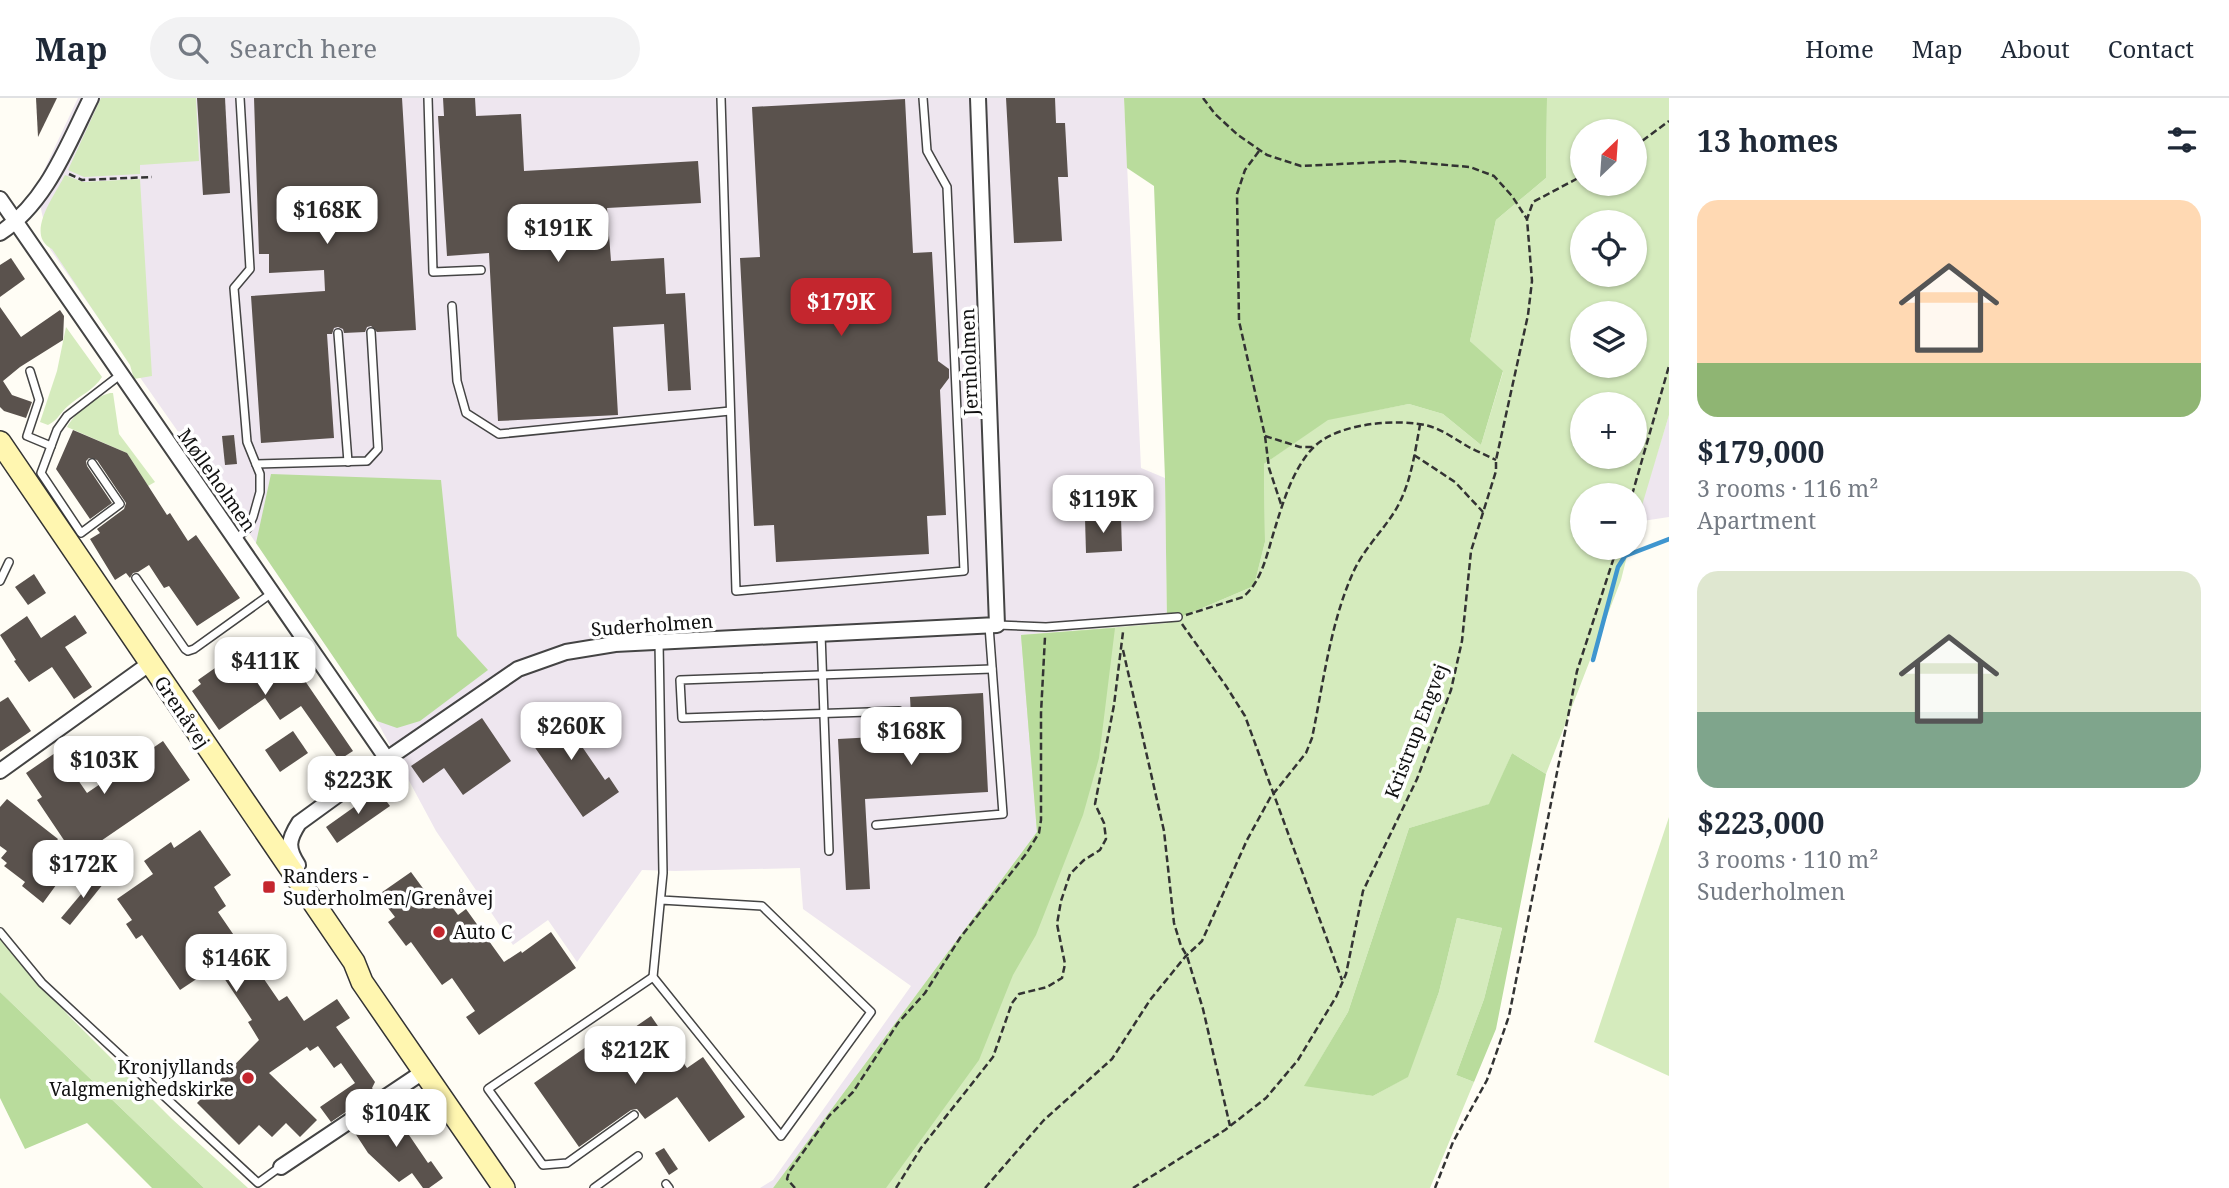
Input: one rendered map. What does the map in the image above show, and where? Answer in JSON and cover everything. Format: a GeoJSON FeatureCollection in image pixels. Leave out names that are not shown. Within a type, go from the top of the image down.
{"type":"FeatureCollection","features":[{"type":"Feature","properties":{"kind":"street"},"geometry":{"type":"LineString","coordinates":[[0,233],[16,223],[50,180],[91,98]]}},
{"type":"Feature","properties":{"kind":"street","name":"Jernholmen"},"geometry":{"type":"LineString","coordinates":[[978,98],[993,625]]}},
{"type":"Feature","properties":{"kind":"street","name":"Mølleholmen"},"geometry":{"type":"LineString","coordinates":[[0,199],[387,759]]}},
{"type":"Feature","properties":{"kind":"street","name":"Grenåvej"},"geometry":{"type":"LineString","coordinates":[[0,442],[144,667],[346,970],[362,982]]}},
{"type":"Feature","properties":{"kind":"street","name":"Grenåvej"},"geometry":{"type":"LineString","coordinates":[[0,466],[324,919],[354,962],[362,982],[504,1188]]}},
{"type":"Feature","properties":{"kind":"street","name":"Suderholmen"},"geometry":{"type":"LineString","coordinates":[[324,919],[308,879],[291,854],[290,839],[299,822],[518,669],[566,652],[615,644],[993,625]]}},
{"type":"Feature","properties":{"kind":"street"},"geometry":{"type":"LineString","coordinates":[[0,771],[144,667]]}},
{"type":"Feature","properties":{"kind":"street"},"geometry":{"type":"LineString","coordinates":[[281,1167],[424,1072]]}},
{"type":"Feature","properties":{"kind":"lane"},"geometry":{"type":"LineString","coordinates":[[234,540],[248,528],[260,492],[260,474],[247,442],[234,288],[250,269],[240,98]]}},
{"type":"Feature","properties":{"kind":"lane"},"geometry":{"type":"LineString","coordinates":[[428,98],[433,272],[481,270]]}},
{"type":"Feature","properties":{"kind":"lane"},"geometry":{"type":"LineString","coordinates":[[721,98],[736,590],[964,571],[947,187],[927,151],[923,98]]}},
{"type":"Feature","properties":{"kind":"lane"},"geometry":{"type":"LineString","coordinates":[[452,306],[457,381],[466,412],[499,434],[730,411]]}},
{"type":"Feature","properties":{"kind":"lane"},"geometry":{"type":"LineString","coordinates":[[256,464],[366,461],[378,449],[371,332]]}},
{"type":"Feature","properties":{"kind":"lane"},"geometry":{"type":"LineString","coordinates":[[338,333],[348,461]]}},
{"type":"Feature","properties":{"kind":"lane"},"geometry":{"type":"LineString","coordinates":[[30,371],[39,400],[27,436],[51,446]]}},
{"type":"Feature","properties":{"kind":"lane"},"geometry":{"type":"LineString","coordinates":[[92,463],[120,504],[81,533],[41,473],[57,430],[67,416],[120,375]]}},
{"type":"Feature","properties":{"kind":"lane"},"geometry":{"type":"LineString","coordinates":[[0,582],[9,562]]}},
{"type":"Feature","properties":{"kind":"lane"},"geometry":{"type":"LineString","coordinates":[[136,578],[188,651],[272,593]]}},
{"type":"Feature","properties":{"kind":"lane"},"geometry":{"type":"LineString","coordinates":[[876,825],[1003,814],[992,669],[993,625],[1045,627],[1178,617]]}},
{"type":"Feature","properties":{"kind":"lane"},"geometry":{"type":"LineString","coordinates":[[821,634],[829,851]]}},
{"type":"Feature","properties":{"kind":"lane"},"geometry":{"type":"LineString","coordinates":[[659,642],[663,873],[653,977],[782,1136],[871,1012],[762,906],[661,900]]}},
{"type":"Feature","properties":{"kind":"lane"},"geometry":{"type":"LineString","coordinates":[[899,711],[682,718],[680,680],[992,669]]}},
{"type":"Feature","properties":{"kind":"lane"},"geometry":{"type":"LineString","coordinates":[[0,932],[42,983],[258,1183],[281,1167]]}},
{"type":"Feature","properties":{"kind":"lane"},"geometry":{"type":"LineString","coordinates":[[634,1115],[567,1163],[543,1165],[488,1088],[653,977]]}},
{"type":"Feature","properties":{"kind":"lane"},"geometry":{"type":"LineString","coordinates":[[594,1188],[638,1156]]}},
{"type":"Feature","properties":{"kind":"path"},"geometry":{"type":"LineString","coordinates":[[1203,98],[1214,114],[1259,150],[1301,166],[1400,161],[1470,167],[1494,176],[1527,219]]}},
{"type":"Feature","properties":{"kind":"path"},"geometry":{"type":"LineString","coordinates":[[1647,137],[1669,121]]}},
{"type":"Feature","properties":{"kind":"path"},"geometry":{"type":"LineString","coordinates":[[1259,150],[1245,170],[1237,194],[1239,321],[1265,436],[1269,468],[1282,505]]}},
{"type":"Feature","properties":{"kind":"path"},"geometry":{"type":"LineString","coordinates":[[56,168],[82,180],[152,177]]}},
{"type":"Feature","properties":{"kind":"path"},"geometry":{"type":"LineString","coordinates":[[1527,219],[1532,202],[1570,182]]}},
{"type":"Feature","properties":{"kind":"path","name":"Kristrup Engvej"},"geometry":{"type":"LineString","coordinates":[[1133,1188],[1230,1126],[1266,1098],[1298,1060],[1343,981],[1363,891],[1417,779],[1451,690],[1462,641],[1471,551],[1496,471],[1496,460],[1528,315],[1532,281],[1527,219]]}},
{"type":"Feature","properties":{"kind":"path"},"geometry":{"type":"LineString","coordinates":[[1635,483],[1669,366]]}},
{"type":"Feature","properties":{"kind":"path"},"geometry":{"type":"LineString","coordinates":[[1343,981],[1245,716],[1178,617],[1243,597],[1251,591],[1260,574],[1293,479],[1315,447],[1332,435],[1370,423],[1430,426],[1496,460]]}},
{"type":"Feature","properties":{"kind":"path"},"geometry":{"type":"LineString","coordinates":[[985,1188],[1044,1120],[1112,1059],[1150,1000],[1202,941],[1247,840],[1274,793],[1306,754],[1312,738],[1335,628],[1352,575],[1370,543],[1392,515],[1410,479],[1420,425]]}},
{"type":"Feature","properties":{"kind":"path"},"geometry":{"type":"LineString","coordinates":[[1265,436],[1300,447],[1315,447]]}},
{"type":"Feature","properties":{"kind":"path"},"geometry":{"type":"LineString","coordinates":[[1415,455],[1455,482],[1483,512]]}},
{"type":"Feature","properties":{"kind":"path"},"geometry":{"type":"LineString","coordinates":[[1436,1188],[1453,1142],[1487,1080],[1509,1016],[1577,671],[1613,560]]}},
{"type":"Feature","properties":{"kind":"path"},"geometry":{"type":"LineString","coordinates":[[896,1188],[921,1148],[993,1057],[1012,1003],[1019,994],[1046,987],[1062,978],[1065,964],[1057,924],[1061,901],[1070,874],[1084,860],[1100,850],[1106,839],[1104,823],[1095,804],[1112,717],[1124,622]]}},
{"type":"Feature","properties":{"kind":"path"},"geometry":{"type":"LineString","coordinates":[[795,1188],[788,1179],[789,1172],[829,1116],[853,1092],[898,1023],[925,993],[960,938],[1026,854],[1039,832],[1045,627]]}},
{"type":"Feature","properties":{"kind":"path"},"geometry":{"type":"LineString","coordinates":[[1122,646],[1164,831],[1174,923],[1203,1009],[1230,1126]]}},
{"type":"Feature","properties":{"kind":"shaded area"},"geometry":{"type":"Polygon","coordinates":[[[78,98],[1124,98],[1141,468],[1165,478],[1167,623],[1022,635],[1037,832],[773,1188],[760,1188],[773,1180],[911,986],[803,909],[800,868],[642,870],[577,962],[548,920],[513,945],[436,831],[377,721],[50,249],[36,187],[78,98]]]}},
{"type":"Feature","properties":{"kind":"shaded area"},"geometry":{"type":"Polygon","coordinates":[[[1669,415],[1669,517],[1647,520],[1647,486],[1669,415]]]}},
{"type":"Feature","properties":{"kind":"green space"},"geometry":{"type":"Polygon","coordinates":[[[101,98],[196,98],[199,161],[140,165],[140,174],[84,177],[68,170],[101,98]]]}},
{"type":"Feature","properties":{"kind":"green space"},"geometry":{"type":"Polygon","coordinates":[[[1124,98],[1547,98],[1546,178],[1496,220],[1470,341],[1503,371],[1481,445],[1443,414],[1409,404],[1328,420],[1264,464],[1265,542],[1254,586],[1167,623],[1165,478],[1154,186],[1127,168],[1124,98]]]}},
{"type":"Feature","properties":{"kind":"green space"},"geometry":{"type":"Polygon","coordinates":[[[1547,98],[1669,98],[1669,415],[1647,489],[1647,483],[1570,483],[1570,560],[1626,560],[1621,580],[1546,774],[1512,753],[1490,804],[1409,828],[1348,1012],[1305,1085],[1373,1096],[1407,1077],[1439,992],[1457,918],[1502,928],[1484,999],[1456,1075],[1474,1082],[1430,1188],[786,1188],[779,1181],[1037,832],[1021,635],[1167,623],[1254,586],[1265,542],[1264,464],[1328,419],[1409,404],[1443,414],[1481,445],[1503,372],[1470,341],[1496,220],[1546,178],[1547,98]]]}},
{"type":"Feature","properties":{"kind":"green space"},"geometry":{"type":"Polygon","coordinates":[[[65,175],[83,182],[140,179],[152,376],[134,379],[130,365],[52,249],[44,243],[41,225],[44,214],[65,175]]]}},
{"type":"Feature","properties":{"kind":"green space"},"geometry":{"type":"Polygon","coordinates":[[[66,327],[102,377],[48,425],[40,422],[57,371],[66,327]]]}},
{"type":"Feature","properties":{"kind":"green space"},"geometry":{"type":"Polygon","coordinates":[[[113,393],[119,434],[155,482],[148,486],[127,453],[67,427],[86,406],[113,393]]]}},
{"type":"Feature","properties":{"kind":"green space"},"geometry":{"type":"Polygon","coordinates":[[[271,474],[441,480],[457,636],[488,670],[420,721],[397,728],[377,721],[256,543],[271,474]]]}},
{"type":"Feature","properties":{"kind":"green space"},"geometry":{"type":"Polygon","coordinates":[[[1115,628],[1099,758],[1083,815],[1036,935],[1013,975],[979,1060],[886,1188],[773,1188],[1037,832],[1021,635],[1115,628]]]}},
{"type":"Feature","properties":{"kind":"green space"},"geometry":{"type":"Polygon","coordinates":[[[1512,753],[1546,774],[1496,1029],[1474,1082],[1456,1075],[1484,999],[1502,928],[1457,918],[1439,992],[1408,1077],[1373,1096],[1304,1086],[1348,1012],[1409,828],[1489,804],[1512,753]]]}},
{"type":"Feature","properties":{"kind":"green space"},"geometry":{"type":"Polygon","coordinates":[[[1669,817],[1669,1076],[1594,1042],[1669,817]]]}},
{"type":"Feature","properties":{"kind":"green space"},"geometry":{"type":"Polygon","coordinates":[[[0,939],[68,1015],[172,1119],[248,1188],[204,1188],[0,992],[0,939]]]}},
{"type":"Feature","properties":{"kind":"green space"},"geometry":{"type":"Polygon","coordinates":[[[0,992],[204,1188],[152,1188],[87,1123],[25,1149],[0,1098],[0,992]]]}},
{"type":"Feature","properties":{"kind":"building"},"geometry":{"type":"Polygon","coordinates":[[[36,98],[57,98],[38,137],[36,98]]]}},
{"type":"Feature","properties":{"kind":"building"},"geometry":{"type":"Polygon","coordinates":[[[197,98],[225,98],[230,193],[203,195],[197,98]]]}},
{"type":"Feature","properties":{"kind":"building"},"geometry":{"type":"Polygon","coordinates":[[[254,98],[402,98],[416,330],[377,332],[371,326],[367,327],[365,332],[344,333],[343,329],[338,327],[334,328],[332,334],[327,334],[334,438],[261,443],[251,296],[325,291],[324,270],[269,273],[269,254],[259,254],[254,98]]]}},
{"type":"Feature","properties":{"kind":"building"},"geometry":{"type":"Polygon","coordinates":[[[443,98],[475,98],[476,116],[521,114],[524,171],[698,161],[701,203],[607,208],[611,261],[664,258],[666,294],[685,293],[691,390],[668,391],[664,324],[613,327],[618,415],[498,421],[489,253],[447,256],[438,116],[444,116],[443,98]]]}},
{"type":"Feature","properties":{"kind":"building"},"geometry":{"type":"Polygon","coordinates":[[[1006,98],[1055,98],[1056,123],[1065,123],[1068,177],[1058,177],[1062,241],[1014,243],[1006,98]]]}},
{"type":"Feature","properties":{"kind":"building"},"geometry":{"type":"Polygon","coordinates":[[[905,99],[913,253],[932,252],[938,361],[949,369],[949,378],[940,390],[946,515],[927,516],[929,554],[776,562],[774,525],[754,526],[740,258],[760,257],[752,107],[905,99]]]}},
{"type":"Feature","properties":{"kind":"building"},"geometry":{"type":"Polygon","coordinates":[[[11,258],[25,279],[0,297],[0,265],[11,258]]]}},
{"type":"Feature","properties":{"kind":"building"},"geometry":{"type":"Polygon","coordinates":[[[0,307],[21,337],[60,310],[64,316],[63,340],[3,381],[12,395],[32,402],[26,418],[4,411],[0,407],[0,307]]]}},
{"type":"Feature","properties":{"kind":"building"},"geometry":{"type":"Polygon","coordinates":[[[73,430],[127,453],[167,515],[170,513],[188,541],[196,535],[240,598],[197,626],[169,586],[164,588],[149,565],[133,573],[130,578],[126,573],[115,580],[90,539],[100,533],[97,529],[124,509],[126,503],[97,460],[89,458],[86,461],[87,466],[112,503],[90,519],[56,469],[73,430]]]}},
{"type":"Feature","properties":{"kind":"building"},"geometry":{"type":"Polygon","coordinates":[[[234,435],[237,464],[225,465],[222,436],[234,435]]]}},
{"type":"Feature","properties":{"kind":"building"},"geometry":{"type":"Polygon","coordinates":[[[1121,517],[1122,551],[1086,553],[1085,518],[1121,517]]]}},
{"type":"Feature","properties":{"kind":"building"},"geometry":{"type":"Polygon","coordinates":[[[34,574],[46,593],[28,605],[15,587],[34,574]]]}},
{"type":"Feature","properties":{"kind":"building"},"geometry":{"type":"Polygon","coordinates":[[[75,615],[87,633],[65,647],[92,687],[74,699],[52,667],[29,682],[0,635],[27,616],[41,638],[75,615]]]}},
{"type":"Feature","properties":{"kind":"building"},"geometry":{"type":"Polygon","coordinates":[[[261,657],[271,672],[290,659],[353,751],[339,760],[301,706],[280,720],[265,698],[219,730],[192,691],[201,684],[198,680],[225,661],[228,666],[239,658],[245,668],[261,657]]]}},
{"type":"Feature","properties":{"kind":"building"},"geometry":{"type":"Polygon","coordinates":[[[983,693],[988,792],[865,799],[870,889],[846,890],[838,739],[912,735],[910,697],[983,693]]]}},
{"type":"Feature","properties":{"kind":"building"},"geometry":{"type":"Polygon","coordinates":[[[8,697],[31,731],[0,752],[0,702],[8,697]]]}},
{"type":"Feature","properties":{"kind":"building"},"geometry":{"type":"Polygon","coordinates":[[[555,705],[562,715],[570,710],[577,720],[570,725],[576,734],[574,735],[605,780],[609,777],[619,792],[583,817],[527,736],[546,723],[541,715],[555,705]]]}},
{"type":"Feature","properties":{"kind":"building"},"geometry":{"type":"Polygon","coordinates":[[[482,718],[511,761],[463,795],[444,768],[423,783],[411,766],[482,718]]]}},
{"type":"Feature","properties":{"kind":"building"},"geometry":{"type":"Polygon","coordinates":[[[293,731],[308,753],[280,772],[265,750],[293,731]]]}},
{"type":"Feature","properties":{"kind":"building"},"geometry":{"type":"Polygon","coordinates":[[[163,741],[190,780],[76,858],[37,800],[42,797],[26,773],[58,751],[87,793],[163,741]]]}},
{"type":"Feature","properties":{"kind":"building"},"geometry":{"type":"Polygon","coordinates":[[[378,790],[390,806],[337,843],[326,827],[378,790]]]}},
{"type":"Feature","properties":{"kind":"building"},"geometry":{"type":"Polygon","coordinates":[[[7,799],[58,839],[42,860],[48,865],[44,869],[59,881],[43,903],[22,886],[25,882],[4,866],[7,863],[1,858],[7,851],[0,846],[0,807],[7,799]]]}},
{"type":"Feature","properties":{"kind":"building"},"geometry":{"type":"Polygon","coordinates":[[[200,830],[231,875],[214,887],[226,906],[218,912],[279,1001],[287,996],[304,1021],[337,999],[350,1018],[336,1027],[375,1082],[372,1088],[375,1092],[331,1122],[320,1107],[355,1083],[341,1063],[334,1068],[318,1046],[310,1051],[307,1047],[269,1073],[317,1120],[300,1137],[286,1123],[272,1137],[259,1125],[239,1145],[197,1103],[259,1040],[248,1022],[252,1020],[216,966],[180,990],[142,935],[136,939],[126,924],[132,920],[117,899],[153,874],[144,861],[171,842],[174,848],[200,830]]]}},
{"type":"Feature","properties":{"kind":"building"},"geometry":{"type":"Polygon","coordinates":[[[411,872],[436,906],[446,899],[458,915],[466,909],[504,962],[551,932],[576,968],[479,1035],[466,1017],[475,1011],[452,978],[442,985],[411,942],[406,946],[388,922],[395,917],[378,895],[411,872]]]}},
{"type":"Feature","properties":{"kind":"building"},"geometry":{"type":"Polygon","coordinates":[[[98,874],[104,883],[70,925],[61,918],[98,874]]]}},
{"type":"Feature","properties":{"kind":"building"},"geometry":{"type":"Polygon","coordinates":[[[651,1016],[687,1068],[703,1057],[745,1117],[709,1142],[677,1097],[645,1119],[637,1109],[631,1110],[579,1147],[534,1083],[586,1047],[593,1056],[651,1016]]]}},
{"type":"Feature","properties":{"kind":"building"},"geometry":{"type":"Polygon","coordinates":[[[390,1107],[428,1163],[431,1161],[443,1178],[429,1188],[423,1188],[412,1173],[399,1182],[368,1153],[353,1130],[390,1107]]]}},
{"type":"Feature","properties":{"kind":"building"},"geometry":{"type":"Polygon","coordinates":[[[664,1148],[678,1169],[669,1175],[655,1153],[664,1148]]]}},
{"type":"Feature","properties":{"kind":"waterway"},"geometry":{"type":"LineString","coordinates":[[1593,660],[1618,567],[1625,556],[1669,539]]}},
{"type":"Feature","properties":{"kind":"place","name":"Randers - Suderholmen/Grenåvej"},"geometry":{"type":"Point","coordinates":[269,887]}},
{"type":"Feature","properties":{"kind":"place","name":"Auto C"},"geometry":{"type":"Point","coordinates":[439,932]}},
{"type":"Feature","properties":{"kind":"place","name":"Kronjyllands Valgmenighedskirke"},"geometry":{"type":"Point","coordinates":[248,1078]}}]}
